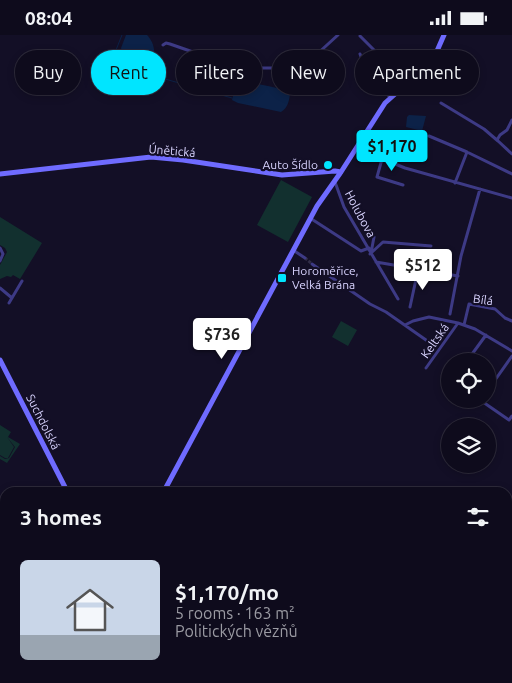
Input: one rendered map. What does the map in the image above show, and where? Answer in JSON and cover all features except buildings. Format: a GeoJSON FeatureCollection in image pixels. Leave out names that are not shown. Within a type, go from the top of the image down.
{"type":"FeatureCollection","features":[{"type":"Feature","properties":{"kind":"main road"},"geometry":{"type":"LineString","coordinates":[[165,487],[310,218],[390,97],[422,70],[437,51],[444,35]]}},
{"type":"Feature","properties":{"kind":"main road","name":"Únětická"},"geometry":{"type":"LineString","coordinates":[[0,174],[151,157],[282,175],[341,172]]}},
{"type":"Feature","properties":{"kind":"main road","name":"Suchdolská"},"geometry":{"type":"LineString","coordinates":[[0,360],[65,487]]}},
{"type":"Feature","properties":{"kind":"street"},"geometry":{"type":"LineString","coordinates":[[163,45],[166,43],[170,44],[239,68],[298,68],[304,66],[338,35]]}},
{"type":"Feature","properties":{"kind":"street"},"geometry":{"type":"LineString","coordinates":[[360,36],[374,50]]}},
{"type":"Feature","properties":{"kind":"street"},"geometry":{"type":"LineString","coordinates":[[441,103],[484,129],[512,154]]}},
{"type":"Feature","properties":{"kind":"street"},"geometry":{"type":"LineString","coordinates":[[498,141],[498,138],[504,133],[512,120]]}},
{"type":"Feature","properties":{"kind":"street"},"geometry":{"type":"LineString","coordinates":[[428,136],[467,152],[512,175]]}},
{"type":"Feature","properties":{"kind":"street"},"geometry":{"type":"LineString","coordinates":[[356,148],[405,168],[512,198]]}},
{"type":"Feature","properties":{"kind":"street"},"geometry":{"type":"LineString","coordinates":[[455,183],[467,152]]}},
{"type":"Feature","properties":{"kind":"street"},"geometry":{"type":"LineString","coordinates":[[382,159],[377,177],[403,185]]}},
{"type":"Feature","properties":{"kind":"street","name":"Holubova"},"geometry":{"type":"LineString","coordinates":[[335,182],[344,207],[398,299]]}},
{"type":"Feature","properties":{"kind":"street"},"geometry":{"type":"LineString","coordinates":[[450,314],[461,256],[480,189]]}},
{"type":"Feature","properties":{"kind":"street"},"geometry":{"type":"LineString","coordinates":[[310,218],[361,251],[369,248]]}},
{"type":"Feature","properties":{"kind":"street","name":"Holubova"},"geometry":{"type":"LineString","coordinates":[[370,254],[374,237]]}},
{"type":"Feature","properties":{"kind":"street"},"geometry":{"type":"LineString","coordinates":[[370,254],[383,242],[432,247]]}},
{"type":"Feature","properties":{"kind":"street"},"geometry":{"type":"LineString","coordinates":[[0,248],[3,254],[0,261]]}},
{"type":"Feature","properties":{"kind":"street"},"geometry":{"type":"LineString","coordinates":[[293,250],[305,259]]}},
{"type":"Feature","properties":{"kind":"street"},"geometry":{"type":"LineString","coordinates":[[376,262],[458,276]]}},
{"type":"Feature","properties":{"kind":"street"},"geometry":{"type":"LineString","coordinates":[[312,263],[370,304],[386,312],[426,340]]}},
{"type":"Feature","properties":{"kind":"street"},"geometry":{"type":"LineString","coordinates":[[410,307],[418,270]]}},
{"type":"Feature","properties":{"kind":"street"},"geometry":{"type":"LineString","coordinates":[[9,303],[22,281]]}},
{"type":"Feature","properties":{"kind":"street"},"geometry":{"type":"LineString","coordinates":[[0,288],[12,297]]}},
{"type":"Feature","properties":{"kind":"street","name":"Bílá"},"geometry":{"type":"LineString","coordinates":[[464,325],[469,304],[495,309],[505,318],[512,321]]}},
{"type":"Feature","properties":{"kind":"street"},"geometry":{"type":"LineString","coordinates":[[405,325],[429,317],[458,323],[475,329],[512,351]]}},
{"type":"Feature","properties":{"kind":"street","name":"Keltská"},"geometry":{"type":"LineString","coordinates":[[426,368],[458,323]]}},
{"type":"Feature","properties":{"kind":"street"},"geometry":{"type":"LineString","coordinates":[[473,353],[486,335]]}},
{"type":"Feature","properties":{"kind":"street"},"geometry":{"type":"LineString","coordinates":[[496,378],[512,355]]}},
{"type":"Feature","properties":{"kind":"street"},"geometry":{"type":"LineString","coordinates":[[492,408],[509,421],[512,416]]}},
{"type":"Feature","properties":{"kind":"green space"},"geometry":{"type":"Polygon","coordinates":[[[281,180],[312,197],[288,242],[257,225],[281,180]]]}},
{"type":"Feature","properties":{"kind":"green space"},"geometry":{"type":"Polygon","coordinates":[[[0,217],[42,243],[20,279],[13,275],[0,279],[0,265],[7,252],[0,245],[0,217]]]}},
{"type":"Feature","properties":{"kind":"green space"},"geometry":{"type":"Polygon","coordinates":[[[341,321],[357,330],[348,346],[332,337],[341,321]]]}},
{"type":"Feature","properties":{"kind":"green space"},"geometry":{"type":"Polygon","coordinates":[[[0,425],[11,432],[8,437],[20,444],[7,463],[0,459],[0,456],[5,459],[9,458],[15,447],[7,437],[14,447],[8,458],[0,455],[0,425]]]}},
{"type":"Feature","properties":{"kind":"water"},"geometry":{"type":"Polygon","coordinates":[[[126,35],[147,35],[154,50],[122,50],[126,35]]]}},
{"type":"Feature","properties":{"kind":"water"},"geometry":{"type":"Polygon","coordinates":[[[262,85],[272,87],[272,95],[290,95],[287,106],[281,112],[232,100],[233,95],[262,95],[262,85]]]}},
{"type":"Feature","properties":{"kind":"water"},"geometry":{"type":"Polygon","coordinates":[[[409,115],[426,116],[422,131],[406,127],[409,115]]]}},
{"type":"Feature","properties":{"kind":"waterway"},"geometry":{"type":"LineString","coordinates":[[122,35],[116,50],[123,58],[165,79],[232,98]]}},
{"type":"Feature","properties":{"kind":"tunnel"},"geometry":{"type":"LineString","coordinates":[[305,258],[312,264]]}},
{"type":"Feature","properties":{"kind":"place","name":"Auto Šídlo"},"geometry":{"type":"Point","coordinates":[328,165]}},
{"type":"Feature","properties":{"kind":"place","name":"Horoměřice, Velká Brána"},"geometry":{"type":"Point","coordinates":[282,278]}}]}
